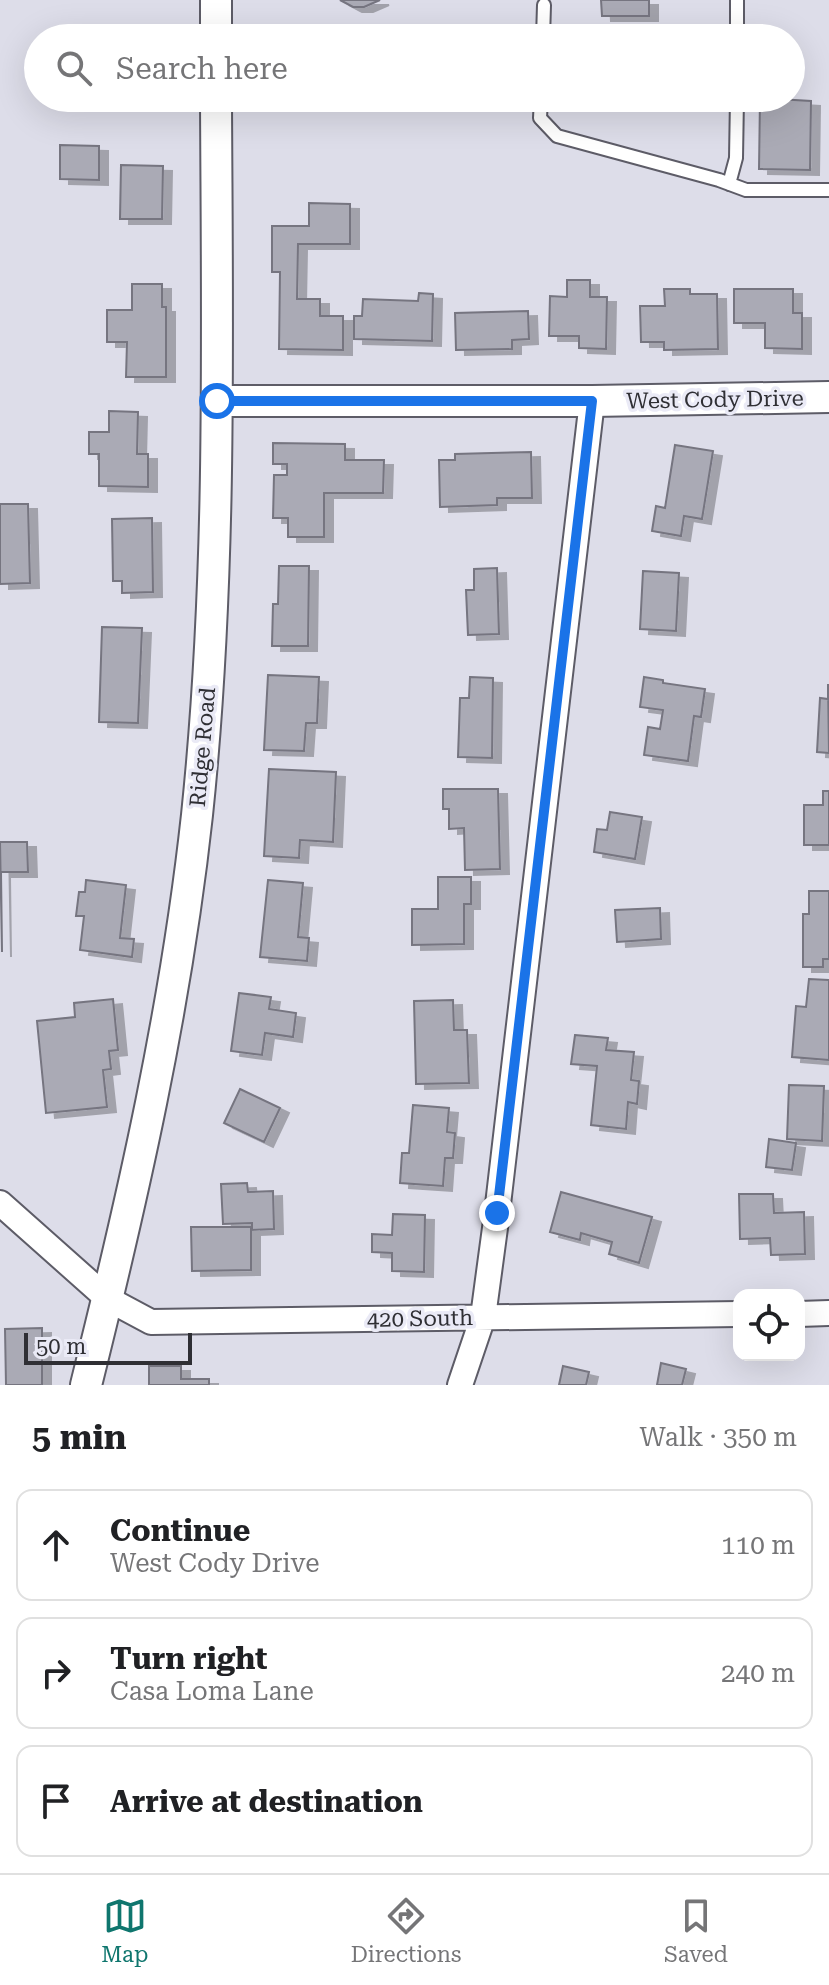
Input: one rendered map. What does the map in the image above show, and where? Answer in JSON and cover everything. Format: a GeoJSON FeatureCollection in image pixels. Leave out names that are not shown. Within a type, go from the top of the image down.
{"type":"FeatureCollection","features":[{"type":"Feature","properties":{"kind":"street"},"geometry":{"type":"LineString","coordinates":[[216,0],[216,24]]}},
{"type":"Feature","properties":{"kind":"street","name":"Ridge Road"},"geometry":{"type":"LineString","coordinates":[[86,1385],[165,1042],[197,816],[212,617],[217,401],[216,112]]}},
{"type":"Feature","properties":{"kind":"street","name":"West Cody Drive"},"geometry":{"type":"LineString","coordinates":[[217,401],[592,401],[829,397]]}},
{"type":"Feature","properties":{"kind":"street"},"geometry":{"type":"LineString","coordinates":[[460,1385],[483,1317],[497,1213],[592,401]]}},
{"type":"Feature","properties":{"kind":"street","name":"420 South"},"geometry":{"type":"LineString","coordinates":[[0,1203],[108,1299],[151,1322],[733,1314]]}},
{"type":"Feature","properties":{"kind":"street"},"geometry":{"type":"LineString","coordinates":[[805,1314],[829,1313]]}},
{"type":"Feature","properties":{"kind":"lane"},"geometry":{"type":"LineString","coordinates":[[737,0],[737,24]]}},
{"type":"Feature","properties":{"kind":"lane"},"geometry":{"type":"LineString","coordinates":[[543,24],[544,5]]}},
{"type":"Feature","properties":{"kind":"lane"},"geometry":{"type":"LineString","coordinates":[[540,112],[540,118],[557,136],[746,190],[829,190]]}},
{"type":"Feature","properties":{"kind":"lane"},"geometry":{"type":"LineString","coordinates":[[729,184],[736,158],[737,112]]}},
{"type":"Feature","properties":{"kind":"building"},"geometry":{"type":"Polygon","coordinates":[[[340,0],[380,0],[364,7],[353,7],[340,0]]]}},
{"type":"Feature","properties":{"kind":"building"},"geometry":{"type":"Polygon","coordinates":[[[601,0],[649,0],[649,16],[602,16],[601,0]]]}},
{"type":"Feature","properties":{"kind":"building"},"geometry":{"type":"Polygon","coordinates":[[[805,101],[811,101],[810,170],[759,169],[760,112],[805,112],[805,101]]]}},
{"type":"Feature","properties":{"kind":"building"},"geometry":{"type":"Polygon","coordinates":[[[60,145],[99,146],[99,180],[60,179],[60,145]]]}},
{"type":"Feature","properties":{"kind":"building"},"geometry":{"type":"Polygon","coordinates":[[[121,165],[163,166],[162,219],[120,219],[121,165]]]}},
{"type":"Feature","properties":{"kind":"building"},"geometry":{"type":"Polygon","coordinates":[[[309,203],[350,204],[350,244],[298,244],[297,299],[320,299],[320,316],[343,316],[343,350],[279,349],[280,272],[272,272],[272,226],[309,226],[309,203]]]}},
{"type":"Feature","properties":{"kind":"building"},"geometry":{"type":"Polygon","coordinates":[[[567,280],[590,280],[590,297],[607,297],[606,349],[579,348],[579,336],[549,336],[550,296],[567,297],[567,280]]]}},
{"type":"Feature","properties":{"kind":"building"},"geometry":{"type":"Polygon","coordinates":[[[132,284],[162,284],[162,307],[166,307],[166,377],[126,377],[127,342],[107,342],[107,310],[132,310],[132,284]]]}},
{"type":"Feature","properties":{"kind":"building"},"geometry":{"type":"Polygon","coordinates":[[[664,289],[690,289],[690,294],[717,294],[718,349],[664,350],[664,342],[641,342],[640,306],[665,306],[664,289]]]}},
{"type":"Feature","properties":{"kind":"building"},"geometry":{"type":"Polygon","coordinates":[[[734,289],[793,289],[793,313],[802,313],[802,349],[765,348],[765,323],[734,323],[734,289]]]}},
{"type":"Feature","properties":{"kind":"building"},"geometry":{"type":"Polygon","coordinates":[[[419,293],[433,294],[432,341],[354,339],[354,316],[362,316],[363,299],[418,301],[419,293]]]}},
{"type":"Feature","properties":{"kind":"building"},"geometry":{"type":"Polygon","coordinates":[[[528,311],[529,339],[512,340],[512,349],[456,350],[455,313],[528,311]]]}},
{"type":"Feature","properties":{"kind":"building"},"geometry":{"type":"Polygon","coordinates":[[[109,411],[138,412],[137,454],[148,454],[148,487],[99,486],[99,454],[89,454],[89,432],[109,432],[109,411]]]}},
{"type":"Feature","properties":{"kind":"building"},"geometry":{"type":"Polygon","coordinates":[[[273,443],[345,444],[345,460],[384,460],[383,493],[324,493],[324,537],[288,537],[288,518],[273,518],[274,475],[287,475],[287,464],[273,464],[273,443]]]}},
{"type":"Feature","properties":{"kind":"building"},"geometry":{"type":"Polygon","coordinates":[[[675,445],[713,451],[702,519],[684,516],[681,536],[652,531],[656,506],[665,508],[675,445]]]}},
{"type":"Feature","properties":{"kind":"building"},"geometry":{"type":"Polygon","coordinates":[[[531,452],[532,498],[497,498],[497,505],[440,507],[439,460],[455,460],[455,454],[531,452]]]}},
{"type":"Feature","properties":{"kind":"building"},"geometry":{"type":"Polygon","coordinates":[[[0,504],[28,504],[30,583],[0,584],[0,504]]]}},
{"type":"Feature","properties":{"kind":"building"},"geometry":{"type":"Polygon","coordinates":[[[152,518],[153,592],[122,593],[122,581],[113,581],[112,519],[152,518]]]}},
{"type":"Feature","properties":{"kind":"building"},"geometry":{"type":"Polygon","coordinates":[[[279,566],[309,566],[308,646],[272,646],[273,604],[278,604],[279,566]]]}},
{"type":"Feature","properties":{"kind":"building"},"geometry":{"type":"Polygon","coordinates":[[[497,568],[499,634],[468,635],[466,590],[474,590],[474,569],[497,568]]]}},
{"type":"Feature","properties":{"kind":"building"},"geometry":{"type":"Polygon","coordinates":[[[643,571],[679,573],[676,631],[640,629],[643,571]]]}},
{"type":"Feature","properties":{"kind":"building"},"geometry":{"type":"Polygon","coordinates":[[[102,627],[142,628],[138,723],[99,722],[102,627]]]}},
{"type":"Feature","properties":{"kind":"building"},"geometry":{"type":"Polygon","coordinates":[[[268,675],[319,677],[317,723],[306,723],[304,751],[264,750],[268,675]]]}},
{"type":"Feature","properties":{"kind":"building"},"geometry":{"type":"Polygon","coordinates":[[[470,677],[493,678],[492,758],[458,757],[460,698],[469,698],[470,677]]]}},
{"type":"Feature","properties":{"kind":"building"},"geometry":{"type":"Polygon","coordinates":[[[644,677],[705,689],[701,717],[694,716],[688,761],[644,755],[648,727],[660,729],[663,710],[640,707],[644,677]]]}},
{"type":"Feature","properties":{"kind":"building"},"geometry":{"type":"Polygon","coordinates":[[[828,684],[829,753],[817,752],[820,698],[828,699],[828,684]]]}},
{"type":"Feature","properties":{"kind":"building"},"geometry":{"type":"Polygon","coordinates":[[[269,769],[336,772],[333,842],[300,840],[299,858],[264,856],[269,769]]]}},
{"type":"Feature","properties":{"kind":"building"},"geometry":{"type":"Polygon","coordinates":[[[443,789],[498,789],[500,869],[465,870],[464,828],[449,829],[449,809],[443,809],[443,789]]]}},
{"type":"Feature","properties":{"kind":"building"},"geometry":{"type":"Polygon","coordinates":[[[823,791],[829,791],[829,845],[804,845],[804,805],[823,805],[823,791]]]}},
{"type":"Feature","properties":{"kind":"building"},"geometry":{"type":"Polygon","coordinates":[[[610,812],[642,817],[635,859],[594,852],[597,829],[607,830],[610,812]]]}},
{"type":"Feature","properties":{"kind":"building"},"geometry":{"type":"Polygon","coordinates":[[[0,842],[27,842],[28,872],[1,872],[2,952],[0,842]]]}},
{"type":"Feature","properties":{"kind":"building"},"geometry":{"type":"Polygon","coordinates":[[[438,877],[471,877],[471,904],[464,904],[464,944],[412,945],[412,909],[438,909],[438,877]]]}},
{"type":"Feature","properties":{"kind":"building"},"geometry":{"type":"Polygon","coordinates":[[[86,880],[126,885],[120,938],[134,939],[132,957],[80,950],[84,916],[76,916],[79,892],[85,892],[86,880]]]}},
{"type":"Feature","properties":{"kind":"building"},"geometry":{"type":"Polygon","coordinates":[[[268,880],[303,883],[298,937],[309,938],[307,961],[260,957],[268,880]]]}},
{"type":"Feature","properties":{"kind":"building"},"geometry":{"type":"Polygon","coordinates":[[[809,891],[829,891],[829,959],[823,959],[823,967],[803,967],[803,914],[809,914],[809,891]]]}},
{"type":"Feature","properties":{"kind":"building"},"geometry":{"type":"Polygon","coordinates":[[[660,908],[661,939],[617,942],[615,910],[660,908]]]}},
{"type":"Feature","properties":{"kind":"building"},"geometry":{"type":"Polygon","coordinates":[[[809,979],[829,980],[829,1060],[792,1057],[796,1006],[806,1007],[809,979]]]}},
{"type":"Feature","properties":{"kind":"building"},"geometry":{"type":"Polygon","coordinates":[[[239,993],[271,997],[269,1009],[296,1013],[293,1037],[265,1033],[262,1055],[231,1051],[239,993]]]}},
{"type":"Feature","properties":{"kind":"building"},"geometry":{"type":"Polygon","coordinates":[[[113,999],[118,1050],[109,1051],[111,1069],[103,1070],[107,1107],[46,1113],[37,1021],[75,1017],[74,1003],[113,999]]]}},
{"type":"Feature","properties":{"kind":"building"},"geometry":{"type":"Polygon","coordinates":[[[453,1000],[454,1030],[467,1030],[469,1083],[416,1084],[414,1001],[453,1000]]]}},
{"type":"Feature","properties":{"kind":"building"},"geometry":{"type":"Polygon","coordinates":[[[575,1035],[608,1038],[606,1050],[634,1052],[631,1080],[639,1081],[637,1104],[628,1102],[626,1129],[591,1125],[597,1066],[571,1064],[575,1035]]]}},
{"type":"Feature","properties":{"kind":"building"},"geometry":{"type":"Polygon","coordinates":[[[789,1085],[824,1086],[822,1141],[787,1139],[789,1085]]]}},
{"type":"Feature","properties":{"kind":"building"},"geometry":{"type":"Polygon","coordinates":[[[240,1089],[280,1108],[264,1142],[224,1123],[240,1089]]]}},
{"type":"Feature","properties":{"kind":"building"},"geometry":{"type":"Polygon","coordinates":[[[413,1105],[449,1108],[447,1132],[455,1133],[453,1158],[445,1158],[443,1186],[400,1183],[402,1153],[409,1153],[413,1105]]]}},
{"type":"Feature","properties":{"kind":"building"},"geometry":{"type":"Polygon","coordinates":[[[769,1139],[796,1143],[792,1170],[766,1167],[769,1139]]]}},
{"type":"Feature","properties":{"kind":"building"},"geometry":{"type":"Polygon","coordinates":[[[247,1183],[248,1192],[273,1191],[274,1229],[252,1230],[252,1223],[223,1224],[221,1184],[247,1183]]]}},
{"type":"Feature","properties":{"kind":"building"},"geometry":{"type":"Polygon","coordinates":[[[561,1192],[652,1217],[639,1263],[609,1254],[612,1242],[581,1233],[580,1240],[550,1232],[561,1192]]]}},
{"type":"Feature","properties":{"kind":"building"},"geometry":{"type":"Polygon","coordinates":[[[739,1194],[773,1194],[774,1213],[804,1212],[805,1254],[771,1255],[770,1238],[740,1239],[739,1194]]]}},
{"type":"Feature","properties":{"kind":"building"},"geometry":{"type":"Polygon","coordinates":[[[393,1214],[425,1215],[424,1272],[392,1271],[392,1253],[372,1252],[372,1234],[392,1235],[393,1214]]]}},
{"type":"Feature","properties":{"kind":"building"},"geometry":{"type":"Polygon","coordinates":[[[191,1227],[251,1227],[251,1270],[192,1271],[191,1227]]]}},
{"type":"Feature","properties":{"kind":"building"},"geometry":{"type":"Polygon","coordinates":[[[42,1328],[42,1385],[6,1385],[5,1329],[42,1328]]]}},
{"type":"Feature","properties":{"kind":"building"},"geometry":{"type":"Polygon","coordinates":[[[661,1363],[686,1369],[682,1385],[657,1385],[661,1363]]]}},
{"type":"Feature","properties":{"kind":"building"},"geometry":{"type":"Polygon","coordinates":[[[149,1366],[181,1366],[181,1379],[209,1379],[209,1385],[149,1385],[149,1366]]]}},
{"type":"Feature","properties":{"kind":"building"},"geometry":{"type":"Polygon","coordinates":[[[563,1366],[589,1372],[586,1385],[559,1385],[563,1366]]]}},
{"type":"Feature","properties":{"kind":"route"},"geometry":{"type":"LineString","coordinates":[[217,401],[592,401],[497,1213]]}}]}
